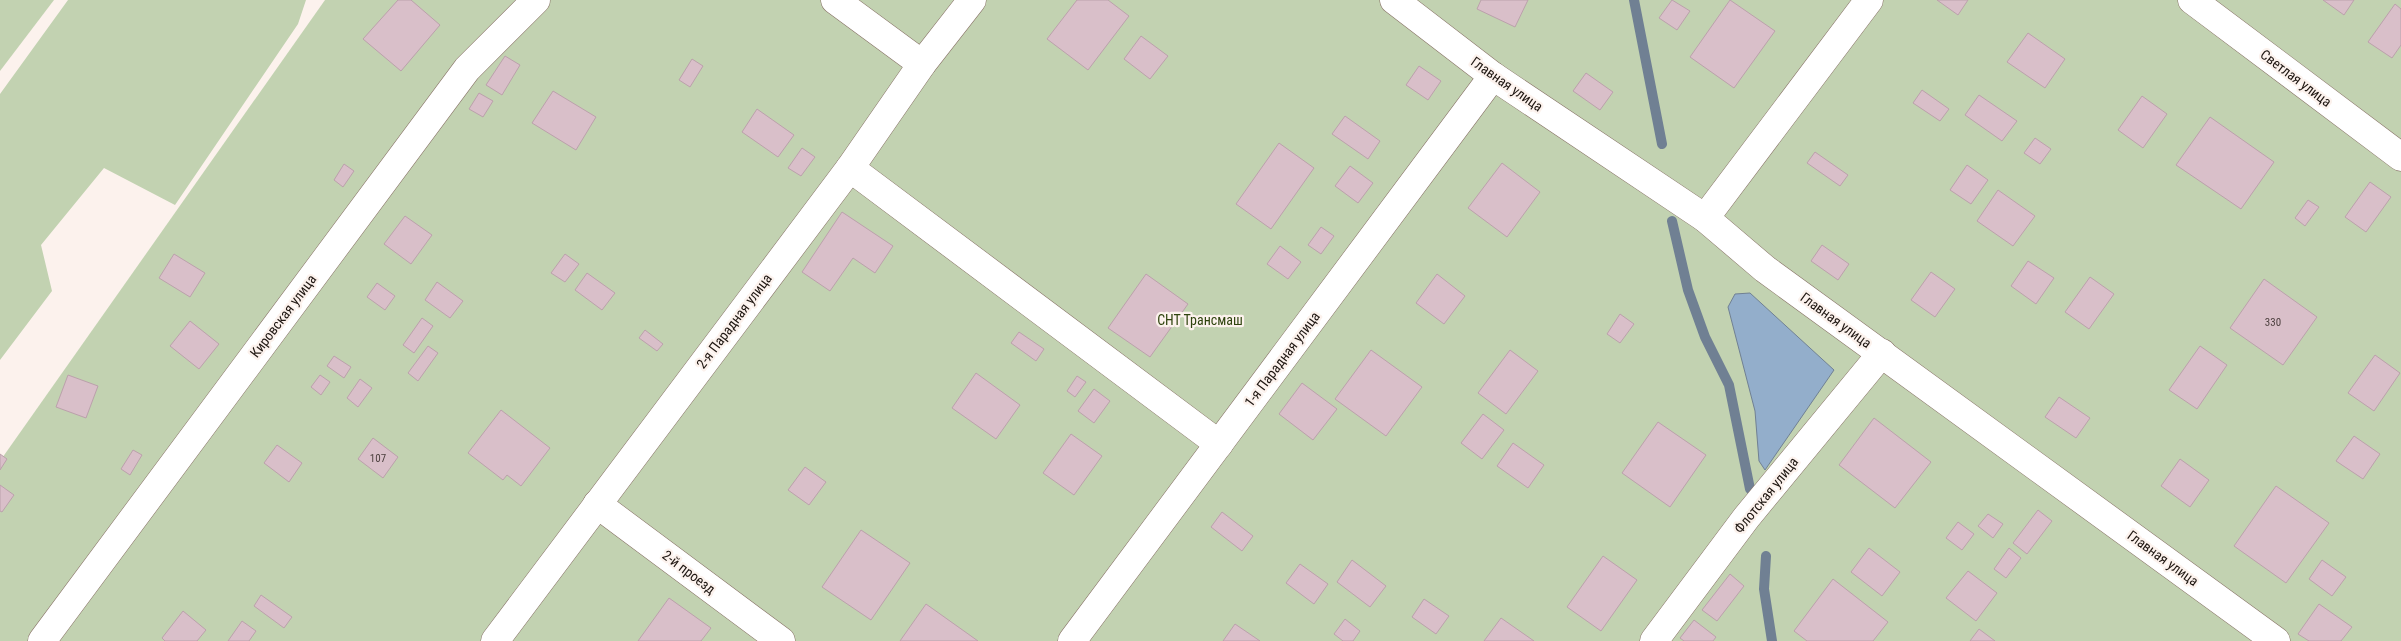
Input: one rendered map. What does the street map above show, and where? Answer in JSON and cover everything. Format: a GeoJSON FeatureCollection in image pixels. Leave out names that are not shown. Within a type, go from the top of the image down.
{"type":"FeatureCollection","features":[{"type":"Feature","properties":{"kind":"street","name":"Кировская улица"},"geometry":{"type":"LineString","coordinates":[[42,641],[467,69],[536,0]]}},
{"type":"Feature","properties":{"kind":"street"},"geometry":{"type":"LineString","coordinates":[[835,0],[922,64]]}},
{"type":"Feature","properties":{"kind":"street","name":"2-я Парадная улица"},"geometry":{"type":"LineString","coordinates":[[495,641],[850,168],[922,64],[972,0]]}},
{"type":"Feature","properties":{"kind":"street","name":"Главная улица"},"geometry":{"type":"LineString","coordinates":[[1394,0],[1493,76],[1705,218],[1765,269],[1882,353],[2261,636]]}},
{"type":"Feature","properties":{"kind":"street"},"geometry":{"type":"LineString","coordinates":[[1705,218],[1869,0]]}},
{"type":"Feature","properties":{"kind":"street","name":"Светлая улица"},"geometry":{"type":"LineString","coordinates":[[2192,0],[2401,157]]}},
{"type":"Feature","properties":{"kind":"street","name":"1-я Парадная улица"},"geometry":{"type":"LineString","coordinates":[[1072,641],[1493,76]]}},
{"type":"Feature","properties":{"kind":"street"},"geometry":{"type":"LineString","coordinates":[[850,168],[1219,444]]}},
{"type":"Feature","properties":{"kind":"street","name":"Флотская улица"},"geometry":{"type":"LineString","coordinates":[[1654,641],[1746,518],[1882,353]]}},
{"type":"Feature","properties":{"kind":"street","name":"2-й проезд"},"geometry":{"type":"LineString","coordinates":[[597,504],[781,641]]}},
{"type":"Feature","properties":{"kind":"green space"},"geometry":{"type":"Polygon","coordinates":[[[0,0],[54,0],[0,71],[0,0]]]}},
{"type":"Feature","properties":{"kind":"green space"},"geometry":{"type":"Polygon","coordinates":[[[68,0],[306,0],[298,24],[175,205],[104,168],[41,245],[52,291],[0,360],[0,94],[68,0]]]}},
{"type":"Feature","properties":{"kind":"green space","name":"СНТ Трансмаш"},"geometry":{"type":"Polygon","coordinates":[[[325,0],[2401,0],[2401,641],[0,641],[0,461],[325,0]]]}},
{"type":"Feature","properties":{"kind":"water"},"geometry":{"type":"Polygon","coordinates":[[[1750,293],[1834,370],[1765,470],[1759,461],[1755,411],[1728,307],[1735,294],[1750,293]]]}},
{"type":"Feature","properties":{"kind":"building"},"geometry":{"type":"Polygon","coordinates":[[[398,0],[411,0],[440,25],[401,71],[363,39],[398,0]]]}},
{"type":"Feature","properties":{"kind":"building"},"geometry":{"type":"Polygon","coordinates":[[[1077,0],[1108,0],[1129,16],[1088,70],[1047,39],[1077,0]]]}},
{"type":"Feature","properties":{"kind":"building"},"geometry":{"type":"Polygon","coordinates":[[[1481,0],[1528,0],[1515,27],[1477,9],[1481,0]]]}},
{"type":"Feature","properties":{"kind":"building"},"geometry":{"type":"Polygon","coordinates":[[[1672,0],[1690,11],[1677,30],[1659,18],[1672,0]]]}},
{"type":"Feature","properties":{"kind":"building"},"geometry":{"type":"Polygon","coordinates":[[[1730,0],[1775,31],[1734,88],[1690,57],[1730,0]]]}},
{"type":"Feature","properties":{"kind":"building"},"geometry":{"type":"Polygon","coordinates":[[[1937,0],[1968,0],[1958,15],[1937,0]]]}},
{"type":"Feature","properties":{"kind":"building"},"geometry":{"type":"Polygon","coordinates":[[[2323,0],[2354,0],[2344,15],[2323,0]]]}},
{"type":"Feature","properties":{"kind":"building"},"geometry":{"type":"Polygon","coordinates":[[[2395,4],[2401,9],[2401,45],[2392,58],[2368,42],[2395,4]]]}},
{"type":"Feature","properties":{"kind":"building"},"geometry":{"type":"Polygon","coordinates":[[[2028,33],[2065,59],[2045,88],[2007,62],[2028,33]]]}},
{"type":"Feature","properties":{"kind":"building"},"geometry":{"type":"Polygon","coordinates":[[[1141,36],[1168,56],[1150,79],[1124,59],[1141,36]]]}},
{"type":"Feature","properties":{"kind":"building"},"geometry":{"type":"Polygon","coordinates":[[[505,56],[520,65],[502,95],[486,85],[505,56]]]}},
{"type":"Feature","properties":{"kind":"building"},"geometry":{"type":"Polygon","coordinates":[[[692,59],[703,66],[690,87],[679,80],[692,59]]]}},
{"type":"Feature","properties":{"kind":"building"},"geometry":{"type":"Polygon","coordinates":[[[1419,66],[1441,81],[1428,100],[1406,85],[1419,66]]]}},
{"type":"Feature","properties":{"kind":"building"},"geometry":{"type":"Polygon","coordinates":[[[1586,73],[1613,92],[1600,110],[1573,91],[1586,73]]]}},
{"type":"Feature","properties":{"kind":"building"},"geometry":{"type":"Polygon","coordinates":[[[1922,90],[1949,109],[1940,121],[1913,103],[1922,90]]]}},
{"type":"Feature","properties":{"kind":"building"},"geometry":{"type":"Polygon","coordinates":[[[553,91],[596,117],[576,150],[532,123],[553,91]]]}},
{"type":"Feature","properties":{"kind":"building"},"geometry":{"type":"Polygon","coordinates":[[[479,93],[493,101],[483,117],[469,109],[479,93]]]}},
{"type":"Feature","properties":{"kind":"building"},"geometry":{"type":"Polygon","coordinates":[[[1979,95],[2017,121],[2002,141],[1965,115],[1979,95]]]}},
{"type":"Feature","properties":{"kind":"building"},"geometry":{"type":"Polygon","coordinates":[[[2142,96],[2167,114],[2143,148],[2118,130],[2142,96]]]}},
{"type":"Feature","properties":{"kind":"building"},"geometry":{"type":"Polygon","coordinates":[[[757,109],[794,135],[778,157],[742,132],[757,109]]]}},
{"type":"Feature","properties":{"kind":"building"},"geometry":{"type":"Polygon","coordinates":[[[1345,116],[1380,141],[1368,159],[1332,134],[1345,116]]]}},
{"type":"Feature","properties":{"kind":"building"},"geometry":{"type":"Polygon","coordinates":[[[2210,117],[2274,162],[2241,209],[2176,165],[2210,117]]]}},
{"type":"Feature","properties":{"kind":"building"},"geometry":{"type":"Polygon","coordinates":[[[2035,138],[2051,149],[2040,164],[2024,153],[2035,138]]]}},
{"type":"Feature","properties":{"kind":"building"},"geometry":{"type":"Polygon","coordinates":[[[1279,143],[1314,168],[1271,229],[1236,204],[1279,143]]]}},
{"type":"Feature","properties":{"kind":"building"},"geometry":{"type":"Polygon","coordinates":[[[802,148],[815,157],[801,176],[788,168],[802,148]]]}},
{"type":"Feature","properties":{"kind":"building"},"geometry":{"type":"Polygon","coordinates":[[[1815,152],[1848,175],[1840,186],[1807,163],[1815,152]]]}},
{"type":"Feature","properties":{"kind":"building"},"geometry":{"type":"Polygon","coordinates":[[[1502,163],[1540,192],[1507,237],[1468,208],[1502,163]]]}},
{"type":"Feature","properties":{"kind":"building"},"geometry":{"type":"Polygon","coordinates":[[[344,164],[354,171],[343,187],[334,180],[344,164]]]}},
{"type":"Feature","properties":{"kind":"building"},"geometry":{"type":"Polygon","coordinates":[[[1967,165],[1988,180],[1971,204],[1950,190],[1967,165]]]}},
{"type":"Feature","properties":{"kind":"building"},"geometry":{"type":"Polygon","coordinates":[[[1350,166],[1373,183],[1358,203],[1335,186],[1350,166]]]}},
{"type":"Feature","properties":{"kind":"building"},"geometry":{"type":"Polygon","coordinates":[[[2370,182],[2391,197],[2366,232],[2345,217],[2370,182]]]}},
{"type":"Feature","properties":{"kind":"building"},"geometry":{"type":"Polygon","coordinates":[[[1998,190],[2035,216],[2013,246],[1977,221],[1998,190]]]}},
{"type":"Feature","properties":{"kind":"building"},"geometry":{"type":"Polygon","coordinates":[[[2308,200],[2319,207],[2305,226],[2295,218],[2308,200]]]}},
{"type":"Feature","properties":{"kind":"building"},"geometry":{"type":"Polygon","coordinates":[[[842,212],[893,246],[875,273],[853,258],[830,291],[802,272],[842,212]]]}},
{"type":"Feature","properties":{"kind":"building"},"geometry":{"type":"Polygon","coordinates":[[[405,216],[432,235],[411,264],[384,244],[405,216]]]}},
{"type":"Feature","properties":{"kind":"building"},"geometry":{"type":"Polygon","coordinates":[[[1321,227],[1334,236],[1321,254],[1308,245],[1321,227]]]}},
{"type":"Feature","properties":{"kind":"building"},"geometry":{"type":"Polygon","coordinates":[[[1822,245],[1849,264],[1838,280],[1811,261],[1822,245]]]}},
{"type":"Feature","properties":{"kind":"building"},"geometry":{"type":"Polygon","coordinates":[[[1280,246],[1301,262],[1288,279],[1267,264],[1280,246]]]}},
{"type":"Feature","properties":{"kind":"building"},"geometry":{"type":"Polygon","coordinates":[[[174,254],[205,273],[190,297],[159,278],[174,254]]]}},
{"type":"Feature","properties":{"kind":"building"},"geometry":{"type":"Polygon","coordinates":[[[565,254],[579,264],[565,282],[551,273],[565,254]]]}},
{"type":"Feature","properties":{"kind":"building"},"geometry":{"type":"Polygon","coordinates":[[[2028,261],[2054,278],[2036,304],[2011,286],[2028,261]]]}},
{"type":"Feature","properties":{"kind":"building"},"geometry":{"type":"Polygon","coordinates":[[[1931,272],[1955,289],[1935,317],[1911,300],[1931,272]]]}},
{"type":"Feature","properties":{"kind":"building"},"geometry":{"type":"Polygon","coordinates":[[[587,273],[615,293],[602,310],[575,290],[587,273]]]}},
{"type":"Feature","properties":{"kind":"building"},"geometry":{"type":"Polygon","coordinates":[[[1146,274],[1188,304],[1150,357],[1108,328],[1146,274]]]}},
{"type":"Feature","properties":{"kind":"building"},"geometry":{"type":"Polygon","coordinates":[[[1437,274],[1465,296],[1444,324],[1416,303],[1437,274]]]}},
{"type":"Feature","properties":{"kind":"building"},"geometry":{"type":"Polygon","coordinates":[[[2090,277],[2114,294],[2089,329],[2065,312],[2090,277]]]}},
{"type":"Feature","properties":{"kind":"building"},"geometry":{"type":"Polygon","coordinates":[[[2264,279],[2317,317],[2283,365],[2230,328],[2264,279]]]}},
{"type":"Feature","properties":{"kind":"building"},"geometry":{"type":"Polygon","coordinates":[[[437,282],[463,301],[450,318],[425,300],[437,282]]]}},
{"type":"Feature","properties":{"kind":"building"},"geometry":{"type":"Polygon","coordinates":[[[377,283],[395,296],[385,310],[367,297],[377,283]]]}},
{"type":"Feature","properties":{"kind":"building"},"geometry":{"type":"Polygon","coordinates":[[[1620,314],[1634,324],[1620,343],[1607,334],[1620,314]]]}},
{"type":"Feature","properties":{"kind":"building"},"geometry":{"type":"Polygon","coordinates":[[[422,318],[433,326],[414,353],[403,345],[422,318]]]}},
{"type":"Feature","properties":{"kind":"building"},"geometry":{"type":"Polygon","coordinates":[[[190,321],[219,344],[199,369],[170,346],[190,321]]]}},
{"type":"Feature","properties":{"kind":"building"},"geometry":{"type":"Polygon","coordinates":[[[645,330],[663,344],[657,351],[639,338],[645,330]]]}},
{"type":"Feature","properties":{"kind":"building"},"geometry":{"type":"Polygon","coordinates":[[[1019,332],[1044,349],[1036,361],[1011,343],[1019,332]]]}},
{"type":"Feature","properties":{"kind":"building"},"geometry":{"type":"Polygon","coordinates":[[[428,346],[438,353],[418,381],[408,373],[428,346]]]}},
{"type":"Feature","properties":{"kind":"building"},"geometry":{"type":"Polygon","coordinates":[[[2200,346],[2227,365],[2197,409],[2169,390],[2200,346]]]}},
{"type":"Feature","properties":{"kind":"building"},"geometry":{"type":"Polygon","coordinates":[[[1371,350],[1422,387],[1386,436],[1335,399],[1371,350]]]}},
{"type":"Feature","properties":{"kind":"building"},"geometry":{"type":"Polygon","coordinates":[[[1510,350],[1538,371],[1506,414],[1478,393],[1510,350]]]}},
{"type":"Feature","properties":{"kind":"building"},"geometry":{"type":"Polygon","coordinates":[[[2375,355],[2400,373],[2374,411],[2348,393],[2375,355]]]}},
{"type":"Feature","properties":{"kind":"building"},"geometry":{"type":"Polygon","coordinates":[[[334,356],[351,367],[344,378],[327,366],[334,356]]]}},
{"type":"Feature","properties":{"kind":"building"},"geometry":{"type":"Polygon","coordinates":[[[976,373],[1020,405],[996,439],[952,408],[976,373]]]}},
{"type":"Feature","properties":{"kind":"building"},"geometry":{"type":"Polygon","coordinates":[[[68,375],[98,386],[86,418],[56,407],[68,375]]]}},
{"type":"Feature","properties":{"kind":"building"},"geometry":{"type":"Polygon","coordinates":[[[320,375],[330,382],[321,395],[311,387],[320,375]]]}},
{"type":"Feature","properties":{"kind":"building"},"geometry":{"type":"Polygon","coordinates":[[[1077,376],[1086,382],[1075,397],[1067,391],[1077,376]]]}},
{"type":"Feature","properties":{"kind":"building"},"geometry":{"type":"Polygon","coordinates":[[[360,379],[372,388],[358,407],[347,398],[360,379]]]}},
{"type":"Feature","properties":{"kind":"building"},"geometry":{"type":"Polygon","coordinates":[[[1302,383],[1337,409],[1313,440],[1279,414],[1302,383]]]}},
{"type":"Feature","properties":{"kind":"building"},"geometry":{"type":"Polygon","coordinates":[[[1094,389],[1110,401],[1094,423],[1078,411],[1094,389]]]}},
{"type":"Feature","properties":{"kind":"building"},"geometry":{"type":"Polygon","coordinates":[[[2059,397],[2090,418],[2076,438],[2045,417],[2059,397]]]}},
{"type":"Feature","properties":{"kind":"building"},"geometry":{"type":"Polygon","coordinates":[[[501,410],[550,448],[521,486],[507,475],[503,480],[468,453],[501,410]]]}},
{"type":"Feature","properties":{"kind":"building"},"geometry":{"type":"Polygon","coordinates":[[[1483,414],[1504,430],[1482,459],[1461,443],[1483,414]]]}},
{"type":"Feature","properties":{"kind":"building"},"geometry":{"type":"Polygon","coordinates":[[[1874,418],[1931,462],[1895,508],[1839,465],[1874,418]]]}},
{"type":"Feature","properties":{"kind":"building"},"geometry":{"type":"Polygon","coordinates":[[[1658,422],[1706,455],[1670,507],[1622,473],[1658,422]]]}},
{"type":"Feature","properties":{"kind":"building"},"geometry":{"type":"Polygon","coordinates":[[[1071,434],[1102,456],[1074,495],[1043,473],[1071,434]]]}},
{"type":"Feature","properties":{"kind":"building"},"geometry":{"type":"Polygon","coordinates":[[[2354,436],[2380,454],[2363,479],[2336,461],[2354,436]]]}},
{"type":"Feature","properties":{"kind":"building"},"geometry":{"type":"Polygon","coordinates":[[[373,438],[398,457],[383,478],[358,459],[373,438]]]}},
{"type":"Feature","properties":{"kind":"building"},"geometry":{"type":"Polygon","coordinates":[[[1513,443],[1544,465],[1528,488],[1497,466],[1513,443]]]}},
{"type":"Feature","properties":{"kind":"building"},"geometry":{"type":"Polygon","coordinates":[[[277,445],[302,463],[289,482],[264,463],[277,445]]]}},
{"type":"Feature","properties":{"kind":"building"},"geometry":{"type":"Polygon","coordinates":[[[133,450],[142,455],[130,475],[121,469],[133,450]]]}},
{"type":"Feature","properties":{"kind":"building"},"geometry":{"type":"Polygon","coordinates":[[[0,454],[7,459],[0,470],[0,454]]]}},
{"type":"Feature","properties":{"kind":"building"},"geometry":{"type":"Polygon","coordinates":[[[2180,459],[2209,480],[2190,507],[2161,486],[2180,459]]]}},
{"type":"Feature","properties":{"kind":"building"},"geometry":{"type":"Polygon","coordinates":[[[805,467],[826,482],[809,505],[788,490],[805,467]]]}},
{"type":"Feature","properties":{"kind":"building"},"geometry":{"type":"Polygon","coordinates":[[[0,485],[14,495],[2,512],[0,511],[0,485]]]}},
{"type":"Feature","properties":{"kind":"building"},"geometry":{"type":"Polygon","coordinates":[[[2276,486],[2329,523],[2286,583],[2234,546],[2276,486]]]}},
{"type":"Feature","properties":{"kind":"building"},"geometry":{"type":"Polygon","coordinates":[[[2038,510],[2052,521],[2027,554],[2013,543],[2038,510]]]}},
{"type":"Feature","properties":{"kind":"building"},"geometry":{"type":"Polygon","coordinates":[[[1222,512],[1253,536],[1242,551],[1211,527],[1222,512]]]}},
{"type":"Feature","properties":{"kind":"building"},"geometry":{"type":"Polygon","coordinates":[[[1988,514],[2003,524],[1993,538],[1978,526],[1988,514]]]}},
{"type":"Feature","properties":{"kind":"building"},"geometry":{"type":"Polygon","coordinates":[[[1958,522],[1974,534],[1962,550],[1946,538],[1958,522]]]}},
{"type":"Feature","properties":{"kind":"building"},"geometry":{"type":"Polygon","coordinates":[[[861,530],[910,563],[871,620],[822,587],[861,530]]]}},
{"type":"Feature","properties":{"kind":"building"},"geometry":{"type":"Polygon","coordinates":[[[1869,548],[1900,572],[1882,596],[1851,572],[1869,548]]]}},
{"type":"Feature","properties":{"kind":"building"},"geometry":{"type":"Polygon","coordinates":[[[2009,548],[2021,558],[2006,578],[1994,569],[2009,548]]]}},
{"type":"Feature","properties":{"kind":"building"},"geometry":{"type":"Polygon","coordinates":[[[1603,556],[1637,580],[1601,631],[1567,607],[1603,556]]]}},
{"type":"Feature","properties":{"kind":"building"},"geometry":{"type":"Polygon","coordinates":[[[1352,560],[1386,586],[1370,607],[1337,582],[1352,560]]]}},
{"type":"Feature","properties":{"kind":"building"},"geometry":{"type":"Polygon","coordinates":[[[2322,560],[2346,577],[2332,596],[2309,579],[2322,560]]]}},
{"type":"Feature","properties":{"kind":"building"},"geometry":{"type":"Polygon","coordinates":[[[1300,564],[1328,584],[1314,604],[1286,583],[1300,564]]]}},
{"type":"Feature","properties":{"kind":"building"},"geometry":{"type":"Polygon","coordinates":[[[1968,571],[1997,593],[1976,621],[1946,598],[1968,571]]]}},
{"type":"Feature","properties":{"kind":"building"},"geometry":{"type":"Polygon","coordinates":[[[1730,574],[1744,586],[1717,621],[1702,610],[1730,574]]]}},
{"type":"Feature","properties":{"kind":"building"},"geometry":{"type":"Polygon","coordinates":[[[1833,579],[1888,622],[1873,641],[1807,641],[1794,631],[1833,579]]]}},
{"type":"Feature","properties":{"kind":"building"},"geometry":{"type":"Polygon","coordinates":[[[261,595],[292,617],[284,628],[254,606],[261,595]]]}},
{"type":"Feature","properties":{"kind":"building"},"geometry":{"type":"Polygon","coordinates":[[[669,598],[711,628],[701,641],[638,641],[669,598]]]}},
{"type":"Feature","properties":{"kind":"building"},"geometry":{"type":"Polygon","coordinates":[[[1424,599],[1449,616],[1436,634],[1412,617],[1424,599]]]}},
{"type":"Feature","properties":{"kind":"building"},"geometry":{"type":"Polygon","coordinates":[[[926,604],[978,641],[900,641],[926,604]]]}},
{"type":"Feature","properties":{"kind":"building"},"geometry":{"type":"Polygon","coordinates":[[[2319,604],[2352,627],[2341,641],[2309,641],[2298,634],[2319,604]]]}},
{"type":"Feature","properties":{"kind":"building"},"geometry":{"type":"Polygon","coordinates":[[[183,611],[206,630],[197,641],[165,641],[162,638],[183,611]]]}},
{"type":"Feature","properties":{"kind":"building"},"geometry":{"type":"Polygon","coordinates":[[[1501,618],[1534,641],[1484,641],[1501,618]]]}},
{"type":"Feature","properties":{"kind":"building"},"geometry":{"type":"Polygon","coordinates":[[[1345,619],[1360,631],[1353,641],[1343,641],[1334,634],[1345,619]]]}},
{"type":"Feature","properties":{"kind":"building"},"geometry":{"type":"Polygon","coordinates":[[[1694,620],[1716,637],[1713,641],[1684,641],[1680,638],[1694,620]]]}},
{"type":"Feature","properties":{"kind":"building"},"geometry":{"type":"Polygon","coordinates":[[[242,621],[256,631],[249,641],[228,641],[242,621]]]}},
{"type":"Feature","properties":{"kind":"building"},"geometry":{"type":"Polygon","coordinates":[[[1235,624],[1260,641],[1223,641],[1235,624]]]}},
{"type":"Feature","properties":{"kind":"building"},"geometry":{"type":"Polygon","coordinates":[[[1979,629],[1995,641],[1970,641],[1979,629]]]}},
{"type":"Feature","properties":{"kind":"waterway"},"geometry":{"type":"LineString","coordinates":[[1634,0],[1662,144]]}},
{"type":"Feature","properties":{"kind":"waterway"},"geometry":{"type":"LineString","coordinates":[[1672,221],[1688,290],[1705,337],[1729,385],[1750,489]]}},
{"type":"Feature","properties":{"kind":"waterway"},"geometry":{"type":"LineString","coordinates":[[1766,556],[1764,589],[1772,641]]}}]}
